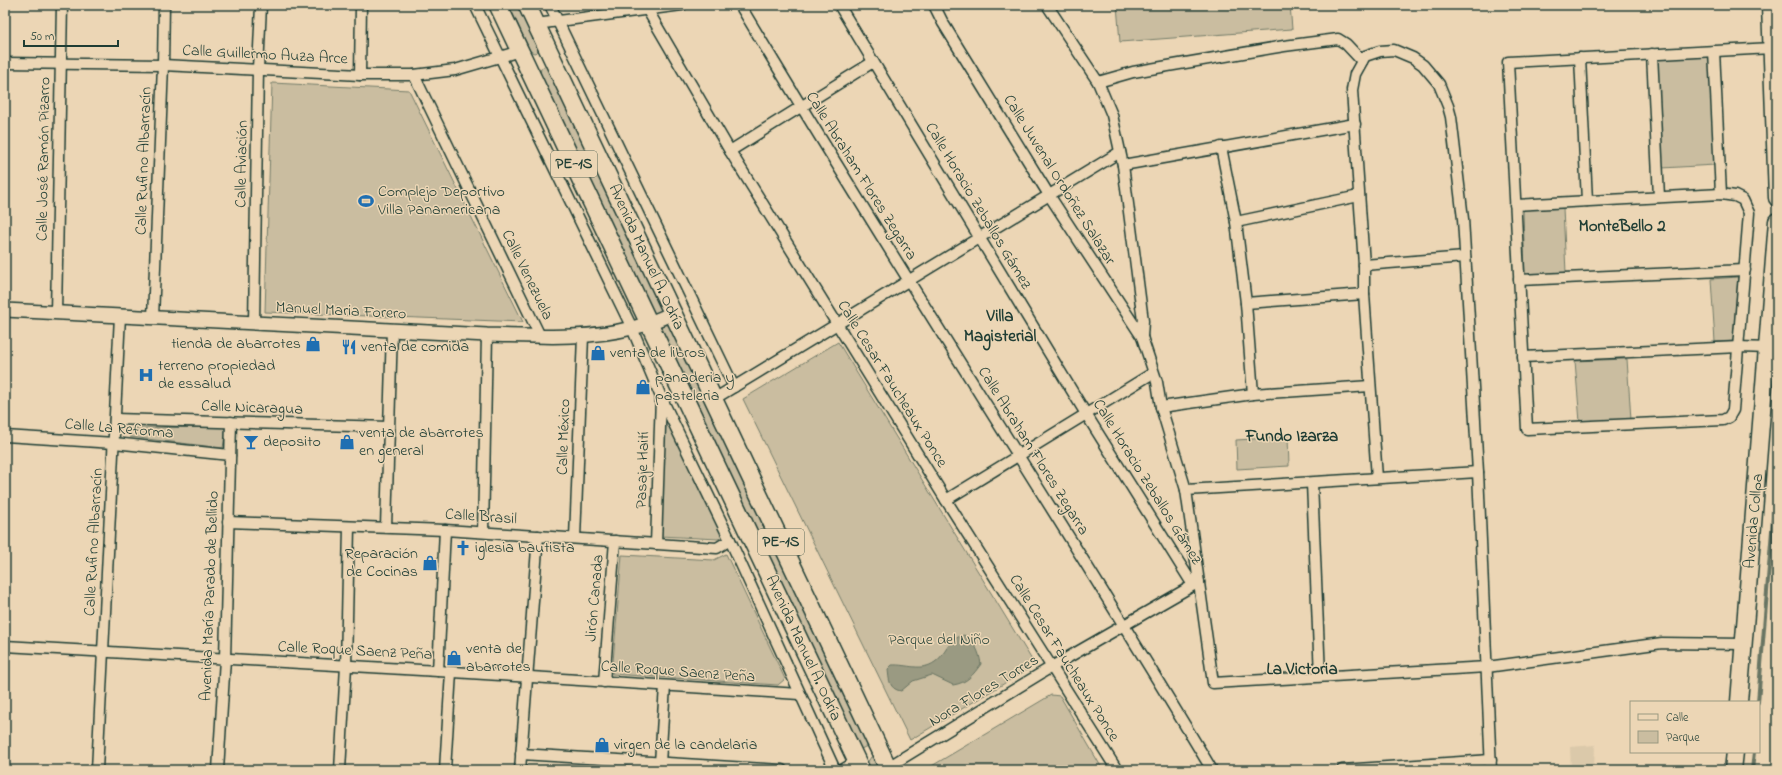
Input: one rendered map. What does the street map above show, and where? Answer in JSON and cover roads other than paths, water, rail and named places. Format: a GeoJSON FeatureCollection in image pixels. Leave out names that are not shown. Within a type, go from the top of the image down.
{"type":"FeatureCollection","features":[{"type":"Feature","properties":{"kind":"highway","name":"Avenida Manuel A. Odría"},"geometry":{"type":"LineString","coordinates":[[498,5],[859,765]]}},
{"type":"Feature","properties":{"kind":"highway","name":"Avenida Manuel A. Odría"},"geometry":{"type":"LineString","coordinates":[[527,5],[889,768]]}},
{"type":"Feature","properties":{"kind":"highway"},"geometry":{"type":"LineString","coordinates":[[524,58],[550,55]]}},
{"type":"Feature","properties":{"kind":"highway"},"geometry":{"type":"LineString","coordinates":[[859,765],[879,749]]}},
{"type":"Feature","properties":{"kind":"main road"},"geometry":{"type":"LineString","coordinates":[[1770,5],[1777,198]]}},
{"type":"Feature","properties":{"kind":"main road","name":"Avenida Collpa"},"geometry":{"type":"LineString","coordinates":[[1739,701],[1777,221]]}},
{"type":"Feature","properties":{"kind":"main road"},"geometry":{"type":"LineString","coordinates":[[1733,770],[1735,753]]}},
{"type":"Feature","properties":{"kind":"street","name":"Calle José Ramón Pizarro"},"geometry":{"type":"LineString","coordinates":[[56,313],[62,5]]}},
{"type":"Feature","properties":{"kind":"street","name":"Calle Rufino Albarracín"},"geometry":{"type":"LineString","coordinates":[[153,318],[164,5]]}},
{"type":"Feature","properties":{"kind":"street","name":"Calle Aviación"},"geometry":{"type":"LineString","coordinates":[[254,324],[258,68],[262,5]]}},
{"type":"Feature","properties":{"kind":"street"},"geometry":{"type":"LineString","coordinates":[[360,75],[361,5]]}},
{"type":"Feature","properties":{"kind":"street","name":"Avenida Manuel A. Odría"},"geometry":{"type":"LineString","coordinates":[[475,5],[499,58],[632,328],[661,396],[730,540],[835,770]]}},
{"type":"Feature","properties":{"kind":"street","name":"Avenida Manuel A. Odría"},"geometry":{"type":"LineString","coordinates":[[550,5],[734,387]]}},
{"type":"Feature","properties":{"kind":"street"},"geometry":{"type":"LineString","coordinates":[[536,24],[682,5]]}},
{"type":"Feature","properties":{"kind":"street","name":"Calle Abraham Flores Zegarra"},"geometry":{"type":"LineString","coordinates":[[740,5],[800,106],[1125,625],[1212,770]]}},
{"type":"Feature","properties":{"kind":"street","name":"Calle Horacio Zeballos Gámez"},"geometry":{"type":"LineString","coordinates":[[839,5],[1086,414],[1197,583]]}},
{"type":"Feature","properties":{"kind":"street","name":"Calle Juvenal Ordoñez Salazar"},"geometry":{"type":"LineString","coordinates":[[934,5],[943,23],[1049,195],[1142,337],[1186,490],[1197,583],[1213,682],[1320,676]]}},
{"type":"Feature","properties":{"kind":"street"},"geometry":{"type":"LineString","coordinates":[[1047,5],[1098,82],[1112,115],[1123,166],[1142,321],[1142,337]]}},
{"type":"Feature","properties":{"kind":"street","name":"Calle Cesar Faucheaux Ponce"},"geometry":{"type":"LineString","coordinates":[[647,9],[730,151],[946,500],[1053,666],[1117,770]]}},
{"type":"Feature","properties":{"kind":"street"},"geometry":{"type":"LineString","coordinates":[[1098,82],[1133,72],[1284,46],[1338,39],[1346,44],[1362,61]]}},
{"type":"Feature","properties":{"kind":"street"},"geometry":{"type":"LineString","coordinates":[[1515,205],[1721,194],[1735,196],[1743,200],[1749,213],[1739,347],[1733,410],[1730,417],[1723,420],[1527,429],[1515,205],[1508,62],[1772,48]]}},
{"type":"Feature","properties":{"kind":"street"},"geometry":{"type":"LineString","coordinates":[[1342,770],[1491,765],[1478,472],[1465,257],[1451,117],[1439,84],[1423,66],[1401,52],[1394,50],[1380,51],[1365,56],[1355,74],[1352,90],[1377,478]]}},
{"type":"Feature","properties":{"kind":"street"},"geometry":{"type":"LineString","coordinates":[[1714,51],[1721,194]]}},
{"type":"Feature","properties":{"kind":"street"},"geometry":{"type":"LineString","coordinates":[[1652,54],[1659,197]]}},
{"type":"Feature","properties":{"kind":"street","name":"Calle Guillermo Auza Arce"},"geometry":{"type":"LineString","coordinates":[[5,63],[163,65],[258,68],[360,75],[414,75],[455,70],[499,58],[524,58]]}},
{"type":"Feature","properties":{"kind":"street"},"geometry":{"type":"LineString","coordinates":[[1580,58],[1588,201]]}},
{"type":"Feature","properties":{"kind":"street"},"geometry":{"type":"LineString","coordinates":[[730,151],[800,106],[873,62]]}},
{"type":"Feature","properties":{"kind":"street","name":"Calle Venezuela"},"geometry":{"type":"LineString","coordinates":[[414,75],[540,336]]}},
{"type":"Feature","properties":{"kind":"street"},"geometry":{"type":"LineString","coordinates":[[1123,166],[1221,147],[1355,124]]}},
{"type":"Feature","properties":{"kind":"street"},"geometry":{"type":"LineString","coordinates":[[1221,147],[1236,222],[1246,303],[1253,394]]}},
{"type":"Feature","properties":{"kind":"street"},"geometry":{"type":"LineString","coordinates":[[714,399],[1120,152]]}},
{"type":"Feature","properties":{"kind":"street"},"geometry":{"type":"LineString","coordinates":[[1236,222],[1359,196]]}},
{"type":"Feature","properties":{"kind":"street"},"geometry":{"type":"LineString","coordinates":[[1364,265],[1465,257]]}},
{"type":"Feature","properties":{"kind":"street"},"geometry":{"type":"LineString","coordinates":[[1519,280],[1745,270]]}},
{"type":"Feature","properties":{"kind":"street"},"geometry":{"type":"LineString","coordinates":[[1246,303],[1364,294]]}},
{"type":"Feature","properties":{"kind":"street","name":"Manuel Maria Forero"},"geometry":{"type":"LineString","coordinates":[[5,310],[254,324],[487,335],[540,336],[583,336],[632,328],[673,313]]}},
{"type":"Feature","properties":{"kind":"street","name":"Calle Rufino Albarracín"},"geometry":{"type":"LineString","coordinates":[[97,770],[120,316]]}},
{"type":"Feature","properties":{"kind":"street"},"geometry":{"type":"LineString","coordinates":[[386,527],[392,330]]}},
{"type":"Feature","properties":{"kind":"street"},"geometry":{"type":"LineString","coordinates":[[482,532],[487,335]]}},
{"type":"Feature","properties":{"kind":"street","name":"Calle México"},"geometry":{"type":"LineString","coordinates":[[575,538],[583,336]]}},
{"type":"Feature","properties":{"kind":"street"},"geometry":{"type":"LineString","coordinates":[[1523,357],[1739,347],[1768,348]]}},
{"type":"Feature","properties":{"kind":"street"},"geometry":{"type":"LineString","coordinates":[[946,500],[1153,373]]}},
{"type":"Feature","properties":{"kind":"street"},"geometry":{"type":"LineString","coordinates":[[1161,407],[1253,394],[1370,386]]}},
{"type":"Feature","properties":{"kind":"street","name":"Pasaje Haití"},"geometry":{"type":"LineString","coordinates":[[656,544],[661,396]]}},
{"type":"Feature","properties":{"kind":"street","name":"Calle Nicaragua"},"geometry":{"type":"LineString","coordinates":[[115,419],[389,426]]}},
{"type":"Feature","properties":{"kind":"street","name":"Avenida María Parado de Bellido"},"geometry":{"type":"LineString","coordinates":[[218,770],[225,659],[231,422]]}},
{"type":"Feature","properties":{"kind":"street","name":"Calle La Reforma"},"geometry":{"type":"LineString","coordinates":[[5,436],[114,443],[230,455]]}},
{"type":"Feature","properties":{"kind":"street"},"geometry":{"type":"LineString","coordinates":[[1186,490],[1478,472]]}},
{"type":"Feature","properties":{"kind":"street"},"geometry":{"type":"LineString","coordinates":[[1312,483],[1320,676],[1487,667],[1662,643],[1744,644]]}},
{"type":"Feature","properties":{"kind":"street","name":"Calle Brasil"},"geometry":{"type":"LineString","coordinates":[[228,522],[445,530],[717,548],[730,540]]}},
{"type":"Feature","properties":{"kind":"street"},"geometry":{"type":"LineString","coordinates":[[340,770],[346,666],[349,527]]}},
{"type":"Feature","properties":{"kind":"street"},"geometry":{"type":"LineString","coordinates":[[438,671],[445,530]]}},
{"type":"Feature","properties":{"kind":"street"},"geometry":{"type":"LineString","coordinates":[[520,770],[538,536]]}},
{"type":"Feature","properties":{"kind":"street","name":"Jirón Canada"},"geometry":{"type":"LineString","coordinates":[[604,682],[615,541]]}},
{"type":"Feature","properties":{"kind":"street","name":"Nora Flores Torres"},"geometry":{"type":"LineString","coordinates":[[889,768],[1053,666],[1197,583]]}},
{"type":"Feature","properties":{"kind":"street","name":"Calle Roque Saenz Peña"},"geometry":{"type":"LineString","coordinates":[[5,646],[799,694]]}},
{"type":"Feature","properties":{"kind":"street"},"geometry":{"type":"LineString","coordinates":[[445,770],[451,672]]}},
{"type":"Feature","properties":{"kind":"street"},"geometry":{"type":"LineString","coordinates":[[660,763],[665,686]]}},
{"type":"Feature","properties":{"kind":"street"},"geometry":{"type":"LineString","coordinates":[[521,754],[782,770]]}},
{"type":"Feature","properties":{"kind":"street"},"geometry":{"type":"LineString","coordinates":[[842,770],[859,765]]}},
{"type":"Feature","properties":{"kind":"waterway"},"geometry":{"type":"LineString","coordinates":[[1758,701],[1777,469]]}},
{"type":"Feature","properties":{"kind":"waterway"},"geometry":{"type":"LineString","coordinates":[[1752,770],[1754,753]]}},
{"type":"Feature","properties":{"kind":"place","name":"Complejo Deportivo Villa Panamericana"},"geometry":{"type":"Point","coordinates":[366,201]}},
{"type":"Feature","properties":{"kind":"place","name":"tienda de abarrotes"},"geometry":{"type":"Point","coordinates":[313,344]}},
{"type":"Feature","properties":{"kind":"place","name":"venta de comida"},"geometry":{"type":"Point","coordinates":[349,347]}},
{"type":"Feature","properties":{"kind":"place","name":"venta de libros"},"geometry":{"type":"Point","coordinates":[598,353]}},
{"type":"Feature","properties":{"kind":"place","name":"terreno propiedad de essalud"},"geometry":{"type":"Point","coordinates":[146,375]}},
{"type":"Feature","properties":{"kind":"place","name":"panaderia y pasteleria"},"geometry":{"type":"Point","coordinates":[643,387]}},
{"type":"Feature","properties":{"kind":"place","name":"deposito"},"geometry":{"type":"Point","coordinates":[251,442]}},
{"type":"Feature","properties":{"kind":"place","name":"venta de abarrotes en general"},"geometry":{"type":"Point","coordinates":[347,442]}},
{"type":"Feature","properties":{"kind":"place","name":"iglesia bautista"},"geometry":{"type":"Point","coordinates":[463,548]}},
{"type":"Feature","properties":{"kind":"place","name":"Reparación de Cocinas"},"geometry":{"type":"Point","coordinates":[430,563]}},
{"type":"Feature","properties":{"kind":"place","name":"venta de abarrotes"},"geometry":{"type":"Point","coordinates":[454,658]}},
{"type":"Feature","properties":{"kind":"place","name":"virgen de la candelaria"},"geometry":{"type":"Point","coordinates":[602,745]}},
{"type":"Feature","properties":{"kind":"district","name":"MonteBello 2"},"geometry":{"type":"Point","coordinates":[1622,226]}},
{"type":"Feature","properties":{"kind":"district","name":"Villa Magisterial"},"geometry":{"type":"Point","coordinates":[1000,326]}},
{"type":"Feature","properties":{"kind":"district","name":"Fundo Izarza"},"geometry":{"type":"Point","coordinates":[1292,436]}},
{"type":"Feature","properties":{"kind":"district","name":"La Victoria"},"geometry":{"type":"Point","coordinates":[1302,669]}},
{"type":"Feature","properties":{"kind":"park label","name":"Parque del Niño"},"geometry":{"type":"Point","coordinates":[939,640]}}]}
